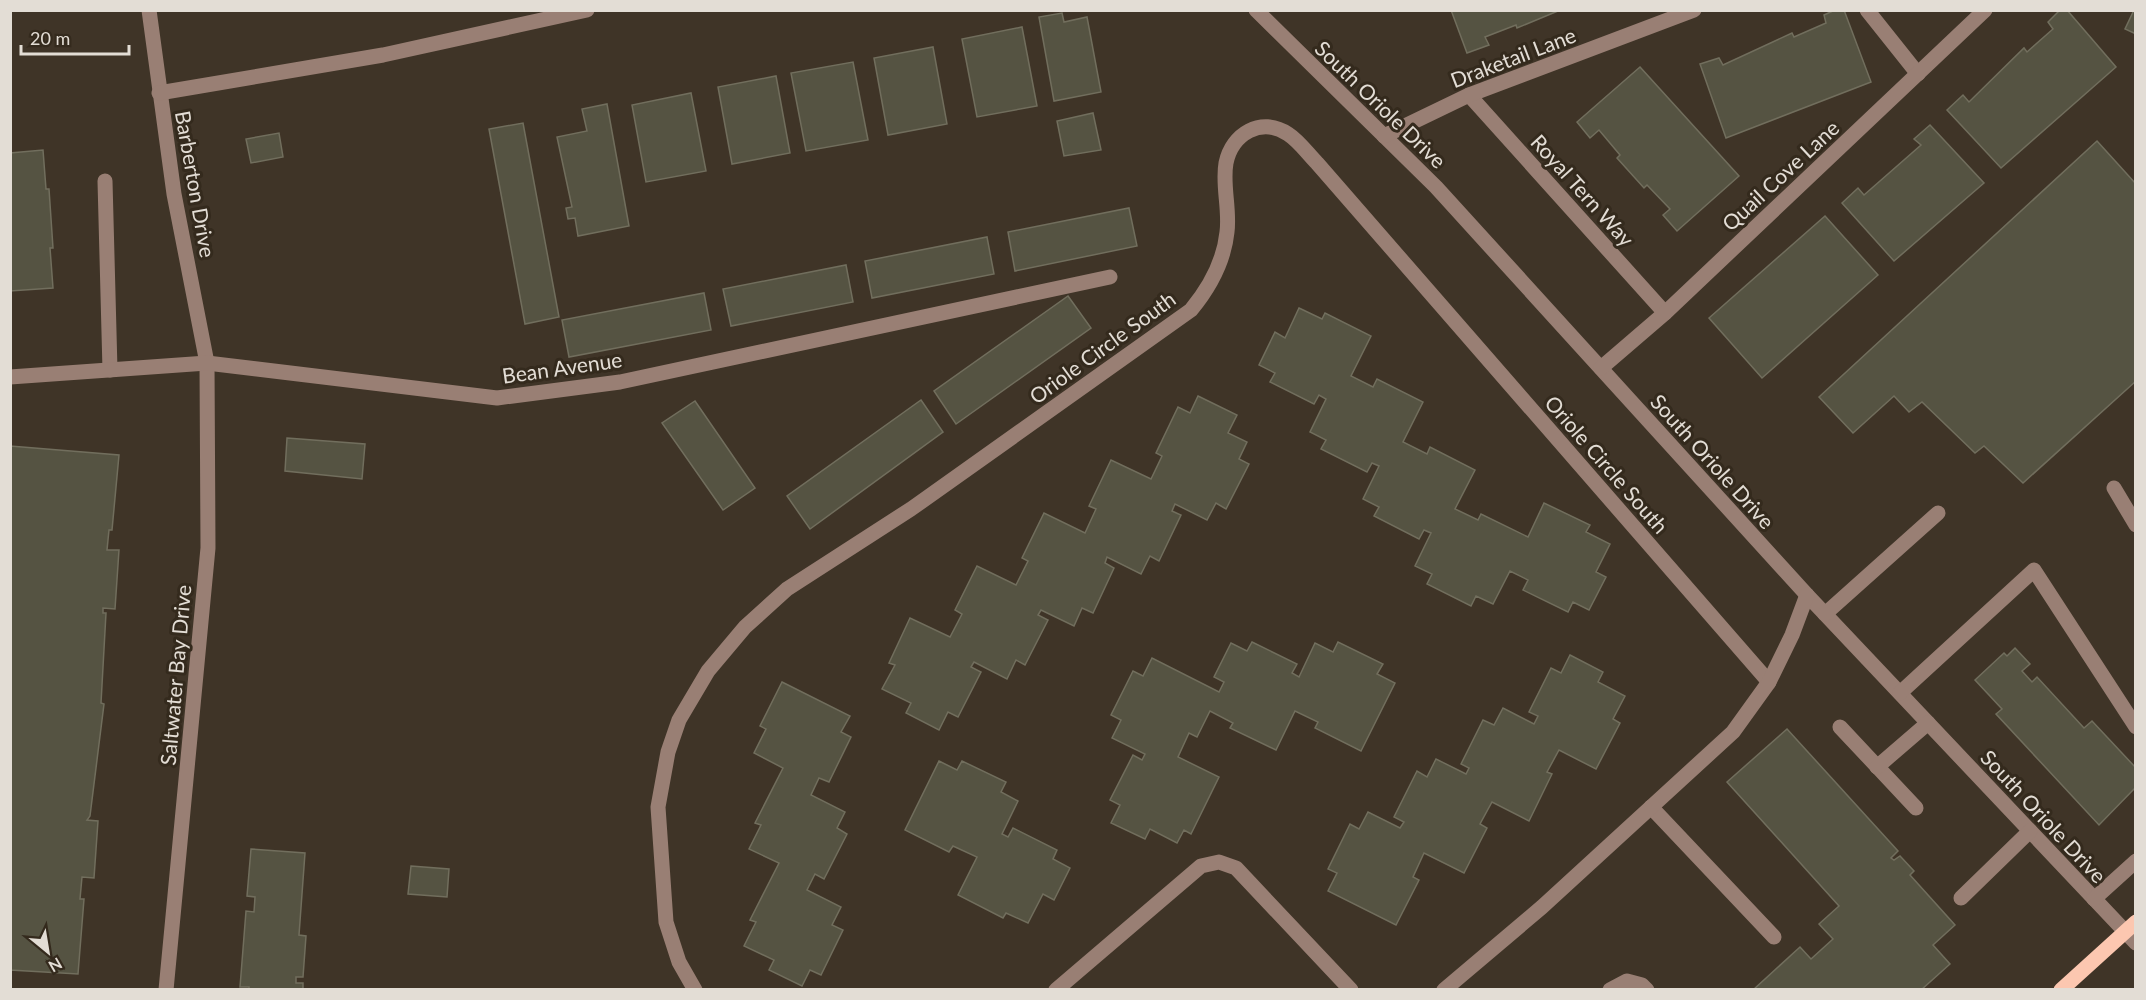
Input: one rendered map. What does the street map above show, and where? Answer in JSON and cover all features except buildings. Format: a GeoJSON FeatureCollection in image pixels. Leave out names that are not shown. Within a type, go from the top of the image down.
{"type":"FeatureCollection","features":[{"type":"Feature","properties":{"kind":"main road"},"geometry":{"type":"LineString","coordinates":[[2061,990],[2132,933]]}},
{"type":"Feature","properties":{"kind":"street","name":"Barberton Drive"},"geometry":{"type":"LineString","coordinates":[[148,10],[174,194],[207,363]]}},
{"type":"Feature","properties":{"kind":"street"},"geometry":{"type":"LineString","coordinates":[[159,93],[383,55],[586,10]]}},
{"type":"Feature","properties":{"kind":"street","name":"South Oriole Drive"},"geometry":{"type":"LineString","coordinates":[[1256,10],[1436,187],[1807,595],[2094,899],[2132,933]]}},
{"type":"Feature","properties":{"kind":"street","name":"Draketail Lane"},"geometry":{"type":"LineString","coordinates":[[1384,136],[1469,95],[1694,10]]}},
{"type":"Feature","properties":{"kind":"street"},"geometry":{"type":"LineString","coordinates":[[1867,10],[1918,74]]}},
{"type":"Feature","properties":{"kind":"street","name":"Quail Cove Lane"},"geometry":{"type":"LineString","coordinates":[[1601,368],[1665,313],[1985,10]]}},
{"type":"Feature","properties":{"kind":"street","name":"Royal Tern Way"},"geometry":{"type":"LineString","coordinates":[[1469,95],[1665,313]]}},
{"type":"Feature","properties":{"kind":"street","name":"Oriole Circle South"},"geometry":{"type":"LineString","coordinates":[[695,990],[679,962],[666,922],[658,807],[668,752],[679,720],[708,671],[745,627],[787,589],[911,508],[1191,310],[1204,294],[1220,264],[1228,231],[1226,165],[1230,147],[1240,135],[1257,128],[1275,128],[1289,134],[1317,163],[1769,682]]}},
{"type":"Feature","properties":{"kind":"street"},"geometry":{"type":"LineString","coordinates":[[105,181],[110,370]]}},
{"type":"Feature","properties":{"kind":"street","name":"Bean Avenue"},"geometry":{"type":"LineString","coordinates":[[10,377],[207,363],[497,398],[620,382],[1110,277]]}},
{"type":"Feature","properties":{"kind":"street","name":"Saltwater Bay Drive"},"geometry":{"type":"LineString","coordinates":[[166,990],[208,548],[207,363]]}},
{"type":"Feature","properties":{"kind":"street"},"geometry":{"type":"LineString","coordinates":[[2114,488],[2136,525]]}},
{"type":"Feature","properties":{"kind":"street"},"geometry":{"type":"LineString","coordinates":[[1825,614],[1938,513]]}},
{"type":"Feature","properties":{"kind":"street"},"geometry":{"type":"LineString","coordinates":[[1899,693],[2034,570],[2136,727]]}},
{"type":"Feature","properties":{"kind":"street"},"geometry":{"type":"LineString","coordinates":[[1444,990],[1542,907],[1733,732],[1769,682],[1792,636],[1807,595]]}},
{"type":"Feature","properties":{"kind":"street"},"geometry":{"type":"LineString","coordinates":[[1877,767],[1928,723]]}},
{"type":"Feature","properties":{"kind":"street"},"geometry":{"type":"LineString","coordinates":[[1840,727],[1916,808]]}},
{"type":"Feature","properties":{"kind":"street"},"geometry":{"type":"LineString","coordinates":[[1651,807],[1774,937]]}},
{"type":"Feature","properties":{"kind":"street"},"geometry":{"type":"LineString","coordinates":[[1961,898],[2030,831]]}},
{"type":"Feature","properties":{"kind":"street"},"geometry":{"type":"LineString","coordinates":[[2094,899],[2136,861]]}},
{"type":"Feature","properties":{"kind":"street"},"geometry":{"type":"LineString","coordinates":[[1056,990],[1201,866],[1219,862],[1236,868],[1351,990]]}},
{"type":"Feature","properties":{"kind":"street"},"geometry":{"type":"LineString","coordinates":[[1610,990],[1627,981],[1642,985],[1647,990]]}}]}
